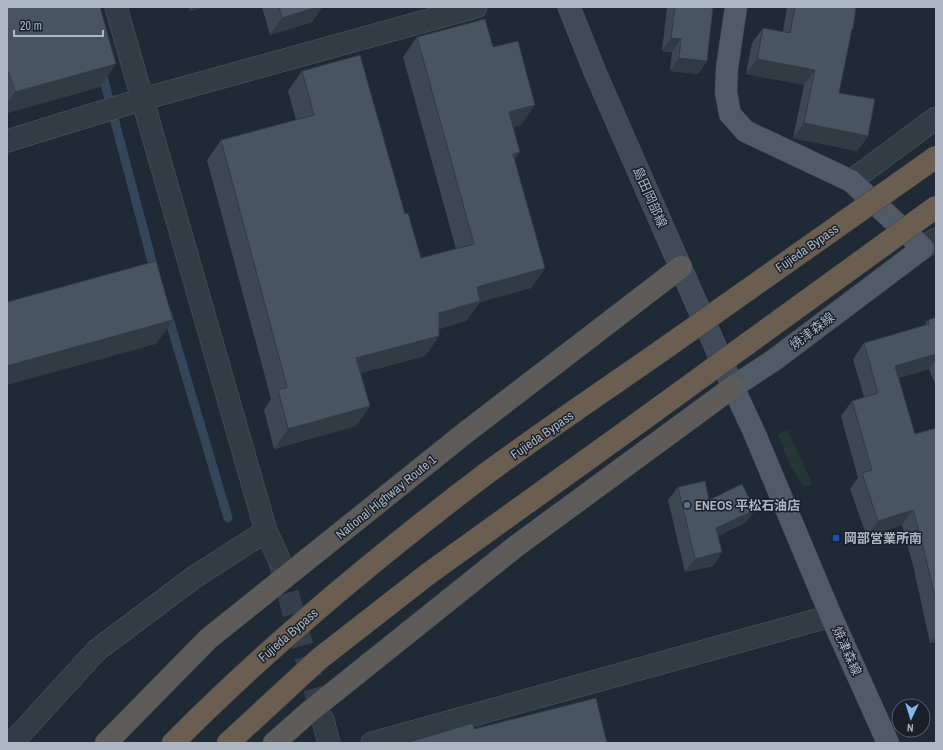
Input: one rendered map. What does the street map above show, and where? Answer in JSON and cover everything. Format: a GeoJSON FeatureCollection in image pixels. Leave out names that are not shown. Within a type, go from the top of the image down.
{"type":"FeatureCollection","features":[{"type":"Feature","properties":{"kind":"highway","name":"Fujieda Bypass"},"geometry":{"type":"LineString","coordinates":[[173,743],[280,641],[354,577],[484,476],[936,157]]}},
{"type":"Feature","properties":{"kind":"highway"},"geometry":{"type":"LineString","coordinates":[[228,743],[319,659],[428,574],[628,431],[936,207]]}},
{"type":"Feature","properties":{"kind":"highway","name":"National Highway Route 1"},"geometry":{"type":"LineString","coordinates":[[106,743],[208,640],[465,433],[681,268]]}},
{"type":"Feature","properties":{"kind":"highway"},"geometry":{"type":"LineString","coordinates":[[274,743],[308,712],[515,547],[733,387]]}},
{"type":"Feature","properties":{"kind":"main road","name":"島田岡部線"},"geometry":{"type":"LineString","coordinates":[[569,7],[595,72],[733,387]]}},
{"type":"Feature","properties":{"kind":"main road","name":"焼津森線"},"geometry":{"type":"LineString","coordinates":[[736,7],[727,68],[726,92],[730,114],[745,131],[851,181],[929,243],[774,360],[733,387],[754,432],[831,616],[888,743]]}},
{"type":"Feature","properties":{"kind":"street"},"geometry":{"type":"LineString","coordinates":[[116,7],[266,531],[279,559]]}},
{"type":"Feature","properties":{"kind":"street"},"geometry":{"type":"LineString","coordinates":[[7,141],[143,99],[476,7]]}},
{"type":"Feature","properties":{"kind":"street"},"geometry":{"type":"LineString","coordinates":[[851,181],[936,118]]}},
{"type":"Feature","properties":{"kind":"street"},"geometry":{"type":"LineString","coordinates":[[12,743],[97,650],[193,578],[266,531]]}},
{"type":"Feature","properties":{"kind":"street"},"geometry":{"type":"LineString","coordinates":[[372,743],[831,616]]}},
{"type":"Feature","properties":{"kind":"street"},"geometry":{"type":"LineString","coordinates":[[323,720],[329,743]]}},
{"type":"Feature","properties":{"kind":"green space"},"geometry":{"type":"Polygon","coordinates":[[[788,430],[812,484],[804,487],[790,465],[778,434],[788,430]]]}},
{"type":"Feature","properties":{"kind":"building"},"geometry":{"type":"Polygon","coordinates":[[[7,7],[100,7],[116,64],[15,92],[9,73],[7,73],[7,7]]]}},
{"type":"Feature","properties":{"kind":"building"},"geometry":{"type":"Polygon","coordinates":[[[279,7],[317,7],[282,18],[279,7]]]}},
{"type":"Feature","properties":{"kind":"building"},"geometry":{"type":"Polygon","coordinates":[[[675,7],[713,7],[707,61],[679,58],[681,39],[671,38],[675,7]]]}},
{"type":"Feature","properties":{"kind":"building"},"geometry":{"type":"Polygon","coordinates":[[[795,7],[856,7],[853,29],[839,93],[875,99],[868,136],[804,123],[815,70],[757,59],[763,28],[790,33],[795,7]]]}},
{"type":"Feature","properties":{"kind":"building"},"geometry":{"type":"Polygon","coordinates":[[[485,19],[493,47],[518,41],[535,105],[509,112],[520,152],[513,154],[545,268],[477,287],[480,301],[439,313],[439,336],[356,358],[370,406],[288,429],[278,390],[287,387],[221,140],[314,115],[302,71],[360,55],[405,214],[408,213],[421,258],[474,244],[417,37],[485,19]]]}},
{"type":"Feature","properties":{"kind":"building"},"geometry":{"type":"Polygon","coordinates":[[[156,261],[173,320],[7,366],[7,302],[156,261]]]}},
{"type":"Feature","properties":{"kind":"building"},"geometry":{"type":"Polygon","coordinates":[[[936,317],[936,354],[895,366],[915,434],[936,428],[936,602],[913,510],[878,521],[862,473],[872,470],[852,401],[878,393],[864,343],[929,324],[928,320],[936,317]]]}},
{"type":"Feature","properties":{"kind":"building"},"geometry":{"type":"Polygon","coordinates":[[[705,481],[709,500],[742,484],[755,510],[716,528],[722,552],[695,559],[678,487],[705,481]]]}},
{"type":"Feature","properties":{"kind":"building"},"geometry":{"type":"Polygon","coordinates":[[[596,698],[607,743],[406,743],[473,723],[474,729],[596,698]]]}},
{"type":"Feature","properties":{"kind":"waterway"},"geometry":{"type":"LineString","coordinates":[[101,69],[155,273]]}},
{"type":"Feature","properties":{"kind":"waterway"},"geometry":{"type":"LineString","coordinates":[[167,312],[228,518]]}},
{"type":"Feature","properties":{"kind":"tunnel"},"geometry":{"type":"LineString","coordinates":[[279,561],[323,720]]}},
{"type":"Feature","properties":{"kind":"place","name":"ENEOS 平松石油店"},"geometry":{"type":"Point","coordinates":[687,505]}},
{"type":"Feature","properties":{"kind":"place","name":"岡部営業所南"},"geometry":{"type":"Point","coordinates":[836,538]}}]}
